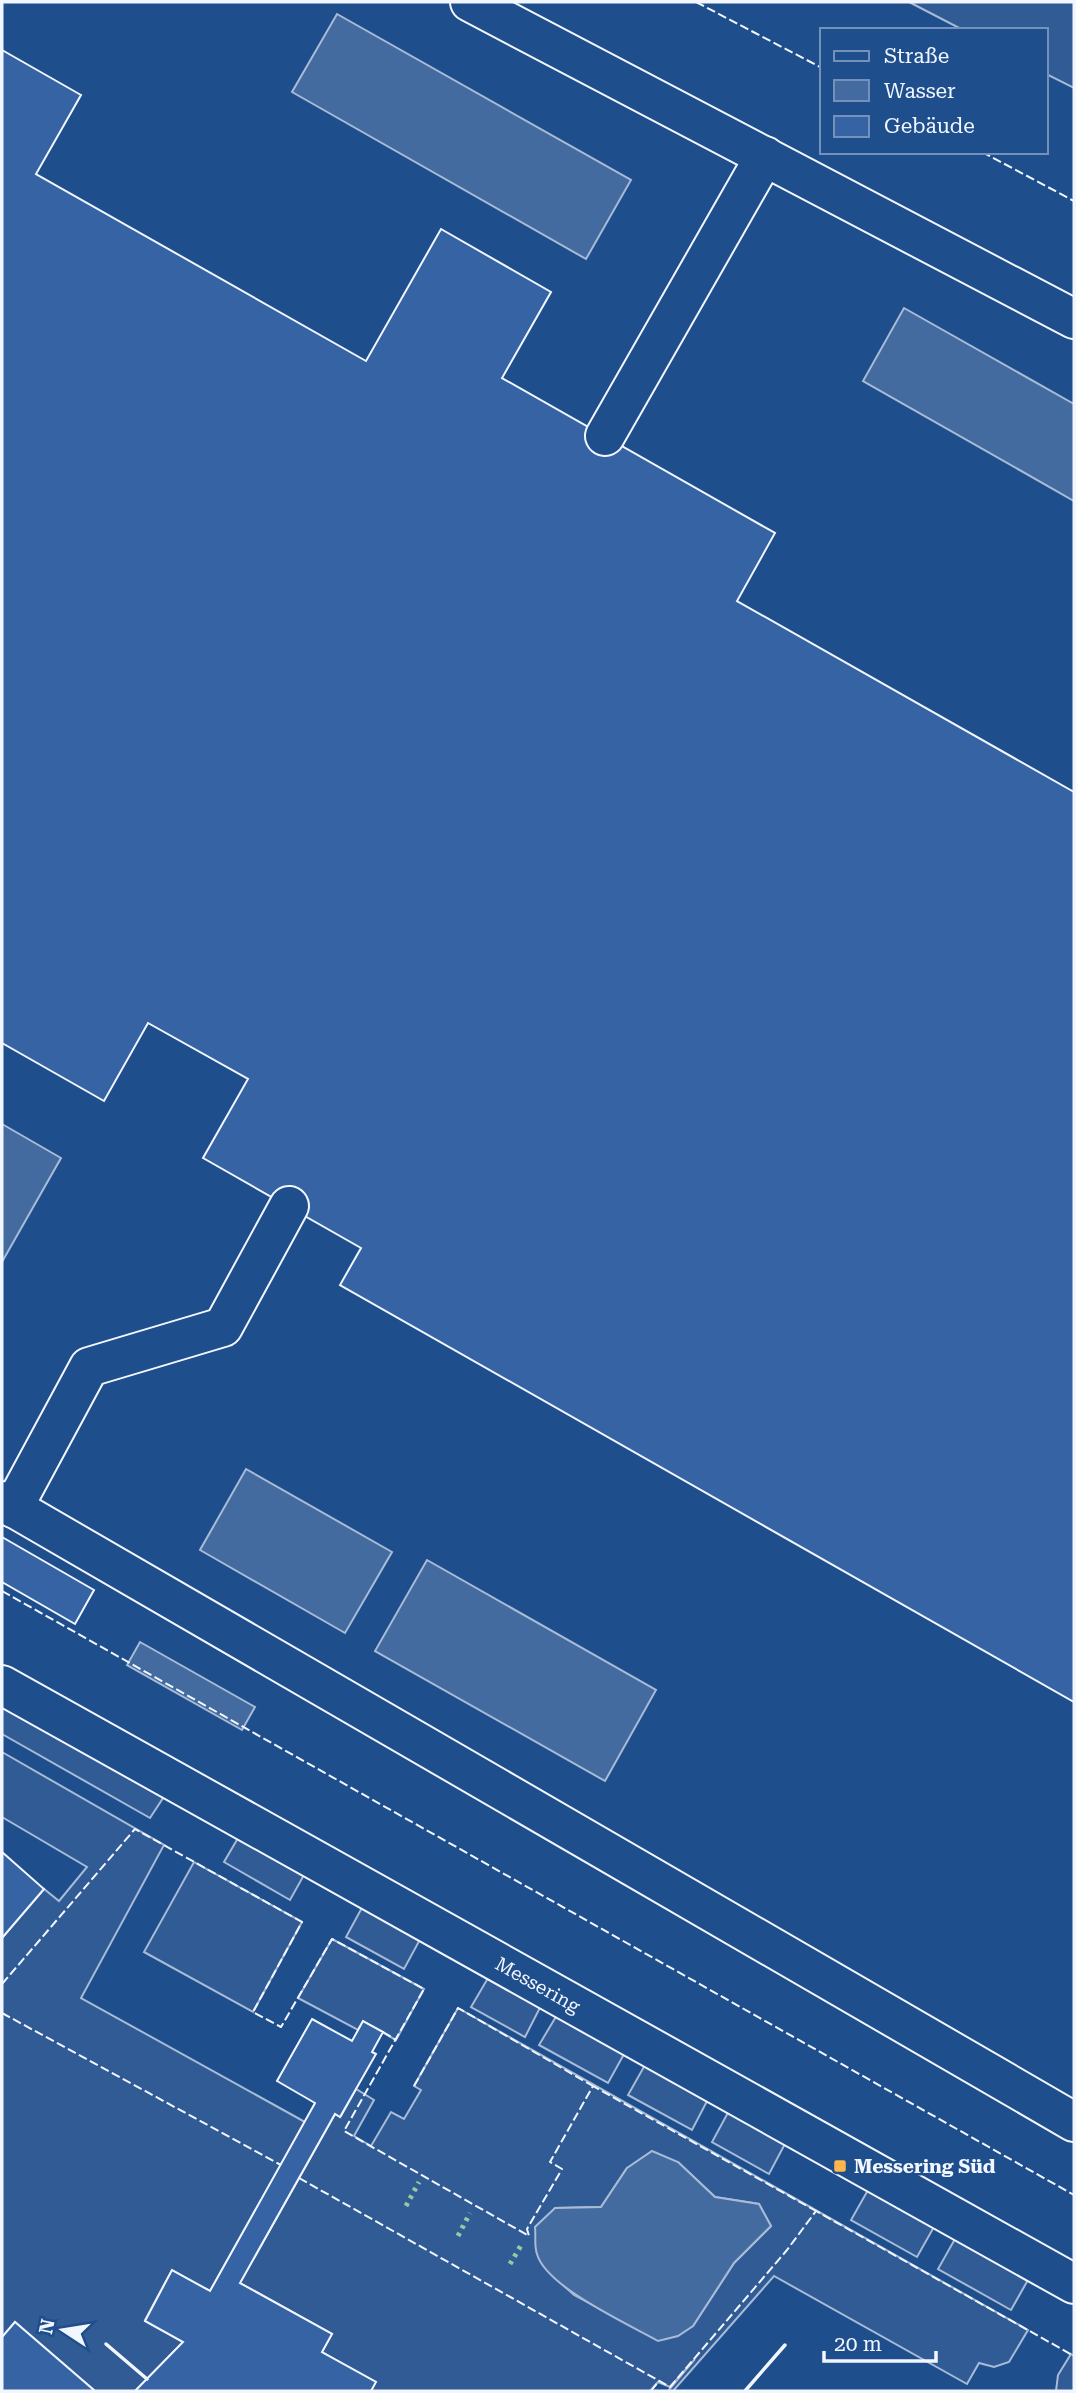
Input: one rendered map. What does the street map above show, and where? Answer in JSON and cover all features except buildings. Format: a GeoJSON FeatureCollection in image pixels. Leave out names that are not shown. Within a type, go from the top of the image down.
{"type":"FeatureCollection","features":[{"type":"Feature","properties":{"kind":"street"},"geometry":{"type":"LineString","coordinates":[[470,2],[1074,319]]}},
{"type":"Feature","properties":{"kind":"street"},"geometry":{"type":"LineString","coordinates":[[605,436],[765,156]]}},
{"type":"Feature","properties":{"kind":"street"},"geometry":{"type":"LineString","coordinates":[[289,1206],[223,1328],[89,1367],[8,1504],[1074,2122]]}},
{"type":"Feature","properties":{"kind":"street","name":"Messering"},"geometry":{"type":"LineString","coordinates":[[2,1685],[1074,2284]]}},
{"type":"Feature","properties":{"kind":"shaded area"},"geometry":{"type":"Polygon","coordinates":[[[909,2],[1074,2],[1074,88],[1048,75],[1048,28],[959,28],[909,2]]]}},
{"type":"Feature","properties":{"kind":"shaded area"},"geometry":{"type":"Polygon","coordinates":[[[2,1707],[165,1795],[150,1818],[2,1734],[2,1707]]]}},
{"type":"Feature","properties":{"kind":"shaded area"},"geometry":{"type":"Polygon","coordinates":[[[2,1752],[164,1845],[81,1998],[305,2122],[210,2291],[172,2270],[145,2320],[183,2342],[135,2391],[95,2391],[15,2322],[2,2337],[2,1938],[44,1889],[59,1901],[87,1867],[2,1817],[2,1752]]]}},
{"type":"Feature","properties":{"kind":"shaded area"},"geometry":{"type":"Polygon","coordinates":[[[238,1838],[304,1875],[290,1900],[224,1862],[238,1838]]]}},
{"type":"Feature","properties":{"kind":"shaded area"},"geometry":{"type":"Polygon","coordinates":[[[194,1862],[302,1922],[253,2012],[144,1952],[194,1862]]]}},
{"type":"Feature","properties":{"kind":"shaded area"},"geometry":{"type":"Polygon","coordinates":[[[371,1891],[429,1923],[404,1969],[346,1937],[371,1891]]]}},
{"type":"Feature","properties":{"kind":"shaded area"},"geometry":{"type":"Polygon","coordinates":[[[332,1939],[424,1989],[396,2040],[363,2021],[358,2030],[298,1998],[332,1939]]]}},
{"type":"Feature","properties":{"kind":"shaded area"},"geometry":{"type":"Polygon","coordinates":[[[498,1961],[549,1990],[525,2037],[471,2007],[498,1961]]]}},
{"type":"Feature","properties":{"kind":"shaded area"},"geometry":{"type":"Polygon","coordinates":[[[566,2000],[633,2038],[608,2083],[539,2045],[566,2000]]]}},
{"type":"Feature","properties":{"kind":"shaded area"},"geometry":{"type":"Polygon","coordinates":[[[458,2008],[1028,2330],[1009,2362],[994,2367],[979,2363],[967,2384],[774,2276],[673,2391],[668,2391],[695,2359],[670,2387],[658,2382],[650,2391],[371,2391],[375,2383],[322,2352],[332,2334],[240,2283],[335,2114],[341,2116],[356,2089],[374,2100],[354,2136],[371,2146],[391,2112],[404,2119],[421,2090],[414,2086],[458,2008]],[[678,2162],[627,2168],[601,2207],[555,2208],[553,2276],[574,2295],[658,2340],[693,2326],[734,2263],[771,2226],[759,2204],[715,2197],[678,2162]]]}},
{"type":"Feature","properties":{"kind":"shaded area"},"geometry":{"type":"Polygon","coordinates":[[[654,2049],[716,2084],[692,2130],[628,2095],[654,2049]]]}},
{"type":"Feature","properties":{"kind":"shaded area"},"geometry":{"type":"Polygon","coordinates":[[[737,2096],[794,2127],[769,2174],[712,2142],[737,2096]]]}},
{"type":"Feature","properties":{"kind":"shaded area"},"geometry":{"type":"Polygon","coordinates":[[[877,2174],[943,2211],[917,2257],[851,2220],[877,2174]]]}},
{"type":"Feature","properties":{"kind":"shaded area"},"geometry":{"type":"Polygon","coordinates":[[[964,2223],[1037,2264],[1011,2310],[938,2269],[964,2223]]]}},
{"type":"Feature","properties":{"kind":"shaded area"},"geometry":{"type":"Polygon","coordinates":[[[1071,2354],[1074,2356],[1074,2391],[1056,2391],[1058,2375],[1071,2354]]]}},
{"type":"Feature","properties":{"kind":"water"},"geometry":{"type":"Polygon","coordinates":[[[337,14],[631,180],[586,259],[292,92],[337,14]]]}},
{"type":"Feature","properties":{"kind":"water"},"geometry":{"type":"Polygon","coordinates":[[[904,308],[1074,404],[1074,501],[863,381],[904,308]]]}},
{"type":"Feature","properties":{"kind":"water"},"geometry":{"type":"Polygon","coordinates":[[[2,1124],[61,1158],[2,1262],[2,1124]]]}},
{"type":"Feature","properties":{"kind":"water"},"geometry":{"type":"Polygon","coordinates":[[[246,1469],[392,1552],[345,1633],[200,1550],[246,1469]]]}},
{"type":"Feature","properties":{"kind":"water"},"geometry":{"type":"Polygon","coordinates":[[[427,1560],[656,1690],[605,1781],[375,1651],[427,1560]]]}},
{"type":"Feature","properties":{"kind":"water"},"geometry":{"type":"Polygon","coordinates":[[[140,1642],[255,1707],[242,1730],[127,1665],[140,1642]]]}},
{"type":"Feature","properties":{"kind":"water"},"geometry":{"type":"Polygon","coordinates":[[[652,2151],[678,2162],[715,2197],[759,2204],[771,2226],[734,2263],[693,2326],[678,2336],[658,2341],[571,2292],[544,2267],[535,2244],[535,2227],[555,2208],[601,2207],[627,2168],[652,2151]]]}},
{"type":"Feature","properties":{"kind":"hedge"},"geometry":{"type":"LineString","coordinates":[[406,2206],[419,2182]]}},
{"type":"Feature","properties":{"kind":"hedge"},"geometry":{"type":"LineString","coordinates":[[458,2236],[470,2213]]}},
{"type":"Feature","properties":{"kind":"hedge"},"geometry":{"type":"LineString","coordinates":[[510,2264],[523,2242]]}},
{"type":"Feature","properties":{"kind":"fence"},"geometry":{"type":"LineString","coordinates":[[696,2],[820,67]]}},
{"type":"Feature","properties":{"kind":"fence"},"geometry":{"type":"LineString","coordinates":[[986,154],[1074,201]]}},
{"type":"Feature","properties":{"kind":"fence"},"geometry":{"type":"LineString","coordinates":[[2,1591],[1074,2195]]}},
{"type":"Feature","properties":{"kind":"fence"},"geometry":{"type":"LineString","coordinates":[[2,1984],[135,1829],[302,1922],[253,2012],[281,2027],[332,1939],[424,1989],[344,2131],[529,2236],[527,2229],[562,2169],[550,2162],[593,2086],[816,2211]]}},
{"type":"Feature","properties":{"kind":"fence"},"geometry":{"type":"LineString","coordinates":[[414,2086],[458,2008],[593,2086]]}},
{"type":"Feature","properties":{"kind":"fence"},"geometry":{"type":"LineString","coordinates":[[2,2013],[281,2165]]}},
{"type":"Feature","properties":{"kind":"fence"},"geometry":{"type":"LineString","coordinates":[[383,2032],[396,2040]]}},
{"type":"Feature","properties":{"kind":"fence"},"geometry":{"type":"LineString","coordinates":[[299,2178],[670,2387],[787,2250],[816,2211],[1074,2356]]}},
{"type":"Feature","properties":{"kind":"fence"},"geometry":{"type":"LineString","coordinates":[[651,2391],[659,2381]]}},
{"type":"Feature","properties":{"kind":"wall"},"geometry":{"type":"LineString","coordinates":[[106,2344],[147,2379]]}},
{"type":"Feature","properties":{"kind":"wall"},"geometry":{"type":"LineString","coordinates":[[745,2391],[785,2345]]}},
{"type":"Feature","properties":{"kind":"place","name":"Messering Süd"},"geometry":{"type":"Point","coordinates":[840,2166]}}]}
